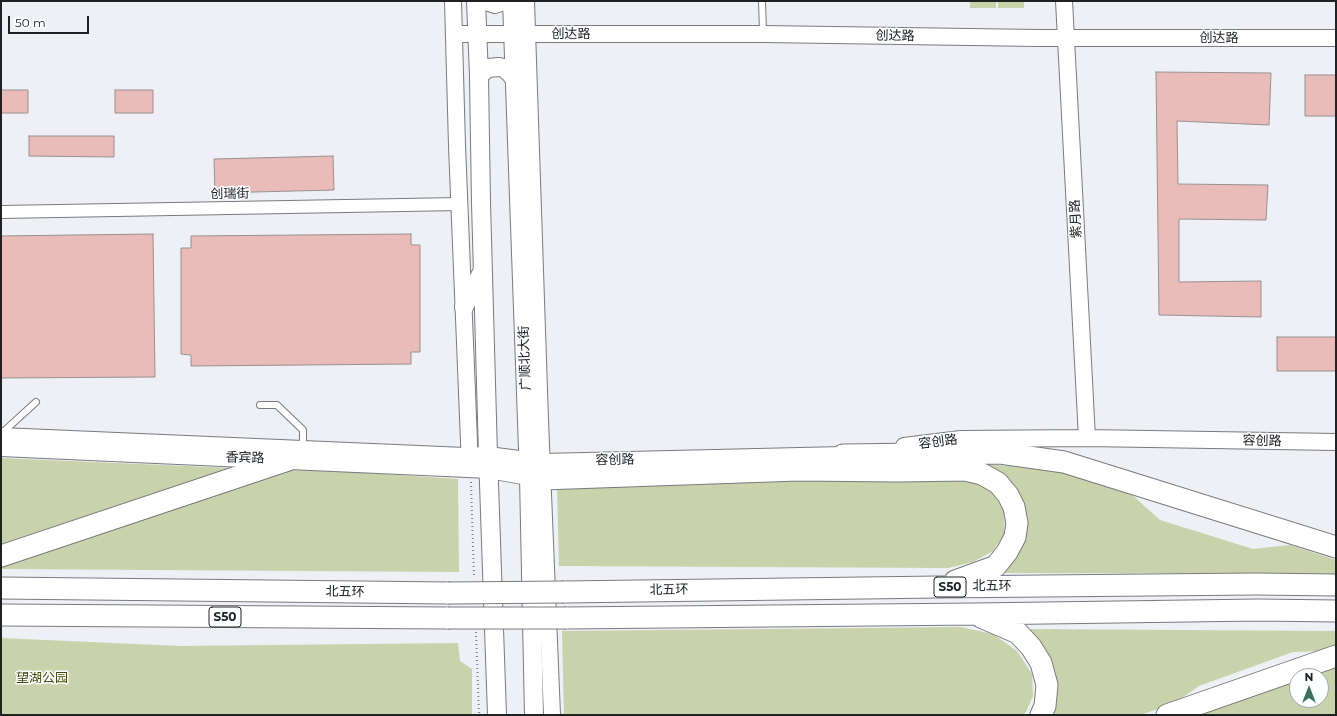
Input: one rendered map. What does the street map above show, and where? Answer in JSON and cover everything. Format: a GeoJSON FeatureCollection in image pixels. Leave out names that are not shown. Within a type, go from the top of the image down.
{"type":"FeatureCollection","features":[{"type":"Feature","properties":{"kind":"highway"},"geometry":{"type":"LineString","coordinates":[[843,455],[1000,453],[1064,462],[1336,547]]}},
{"type":"Feature","properties":{"kind":"highway"},"geometry":{"type":"LineString","coordinates":[[1,556],[296,454]]}},
{"type":"Feature","properties":{"kind":"highway"},"geometry":{"type":"LineString","coordinates":[[535,470],[965,470],[982,474],[998,483],[1008,495],[1014,507],[1017,523],[1015,537],[1007,552],[996,566],[975,575],[938,587]]}},
{"type":"Feature","properties":{"kind":"highway","name":"北五环"},"geometry":{"type":"LineString","coordinates":[[1,588],[448,593],[1255,584],[1336,585]]}},
{"type":"Feature","properties":{"kind":"highway","name":"北五环"},"geometry":{"type":"LineString","coordinates":[[1,615],[566,618],[1259,610],[1336,611]]}},
{"type":"Feature","properties":{"kind":"highway"},"geometry":{"type":"LineString","coordinates":[[975,614],[1018,633],[1031,647],[1041,663],[1047,685],[1045,706],[1041,715]]}},
{"type":"Feature","properties":{"kind":"highway"},"geometry":{"type":"LineString","coordinates":[[1167,715],[1336,656]]}},
{"type":"Feature","properties":{"kind":"main road"},"geometry":{"type":"LineString","coordinates":[[476,1],[488,462],[497,715]]}},
{"type":"Feature","properties":{"kind":"main road"},"geometry":{"type":"LineString","coordinates":[[486,1],[495,4],[503,1]]}},
{"type":"Feature","properties":{"kind":"main road","name":"广顺北大街"},"geometry":{"type":"LineString","coordinates":[[512,1],[520,34],[515,80],[520,230],[535,470],[534,715]]}},
{"type":"Feature","properties":{"kind":"main road"},"geometry":{"type":"LineString","coordinates":[[479,76],[488,68],[499,67],[504,68],[515,80]]}},
{"type":"Feature","properties":{"kind":"main road"},"geometry":{"type":"LineString","coordinates":[[520,230],[533,202]]}},
{"type":"Feature","properties":{"kind":"main road"},"geometry":{"type":"LineString","coordinates":[[464,307],[483,271]]}},
{"type":"Feature","properties":{"kind":"street"},"geometry":{"type":"LineString","coordinates":[[453,1],[470,462]]}},
{"type":"Feature","properties":{"kind":"street"},"geometry":{"type":"LineString","coordinates":[[526,1],[520,34],[533,202],[535,470],[552,715]]}},
{"type":"Feature","properties":{"kind":"street","name":"紫月路"},"geometry":{"type":"LineString","coordinates":[[1064,1],[1087,438]]}},
{"type":"Feature","properties":{"kind":"street","name":"创达路"},"geometry":{"type":"LineString","coordinates":[[454,34],[764,34],[1066,38],[1336,38]]}},
{"type":"Feature","properties":{"kind":"street","name":"创瑞街"},"geometry":{"type":"LineString","coordinates":[[1,212],[460,204]]}},
{"type":"Feature","properties":{"kind":"street","name":"香宾路"},"geometry":{"type":"LineString","coordinates":[[1,435],[296,454],[488,462]]}},
{"type":"Feature","properties":{"kind":"street","name":"容创路"},"geometry":{"type":"LineString","coordinates":[[488,462],[535,470],[843,455],[961,439],[1087,438],[1336,442]]}},
{"type":"Feature","properties":{"kind":"street","name":"香宾路"},"geometry":{"type":"LineString","coordinates":[[1,448],[296,454]]}},
{"type":"Feature","properties":{"kind":"lane"},"geometry":{"type":"LineString","coordinates":[[762,1],[764,34]]}},
{"type":"Feature","properties":{"kind":"lane"},"geometry":{"type":"LineString","coordinates":[[1,435],[36,402]]}},
{"type":"Feature","properties":{"kind":"lane"},"geometry":{"type":"LineString","coordinates":[[260,405],[277,405],[303,430],[296,454]]}},
{"type":"Feature","properties":{"kind":"green space"},"geometry":{"type":"Polygon","coordinates":[[[970,1],[996,1],[996,8],[970,8],[970,1]]]}},
{"type":"Feature","properties":{"kind":"green space"},"geometry":{"type":"Polygon","coordinates":[[[998,1],[1024,1],[1024,8],[998,8],[998,1]]]}},
{"type":"Feature","properties":{"kind":"green space"},"geometry":{"type":"Polygon","coordinates":[[[1,458],[231,468],[1,544],[1,458]]]}},
{"type":"Feature","properties":{"kind":"green space"},"geometry":{"type":"Polygon","coordinates":[[[982,464],[1037,468],[1073,475],[1130,493],[1160,520],[1253,549],[1290,545],[1336,560],[1336,574],[994,573],[1021,537],[982,464]]]}},
{"type":"Feature","properties":{"kind":"green space"},"geometry":{"type":"Polygon","coordinates":[[[293,468],[458,479],[459,572],[1,569],[1,561],[293,468]]]}},
{"type":"Feature","properties":{"kind":"green space"},"geometry":{"type":"Polygon","coordinates":[[[953,476],[980,482],[994,495],[1005,513],[1004,534],[993,551],[973,562],[948,568],[559,566],[557,487],[953,476]]]}},
{"type":"Feature","properties":{"kind":"green space"},"geometry":{"type":"Polygon","coordinates":[[[960,627],[993,634],[1017,651],[1032,674],[1033,696],[1026,712],[1023,715],[564,715],[562,631],[960,627]]]}},
{"type":"Feature","properties":{"kind":"green space"},"geometry":{"type":"Polygon","coordinates":[[[1024,629],[1336,631],[1336,648],[1327,651],[1293,652],[1199,686],[1176,702],[1141,715],[1051,715],[1055,695],[1056,675],[1045,648],[1024,629]]]}},
{"type":"Feature","properties":{"kind":"green space","name":"望湖公园"},"geometry":{"type":"Polygon","coordinates":[[[1,638],[180,646],[458,643],[460,661],[472,669],[472,715],[1,715],[1,638]]]}},
{"type":"Feature","properties":{"kind":"green space"},"geometry":{"type":"Polygon","coordinates":[[[1336,667],[1336,715],[1198,715],[1289,684],[1289,708],[1329,708],[1329,669],[1336,667]]]}},
{"type":"Feature","properties":{"kind":"building"},"geometry":{"type":"Polygon","coordinates":[[[1156,72],[1271,73],[1269,125],[1177,121],[1178,184],[1268,185],[1266,220],[1179,219],[1179,282],[1261,281],[1261,317],[1159,315],[1156,72]]]}},
{"type":"Feature","properties":{"kind":"building"},"geometry":{"type":"Polygon","coordinates":[[[1305,75],[1336,75],[1336,116],[1305,116],[1305,75]]]}},
{"type":"Feature","properties":{"kind":"building"},"geometry":{"type":"Polygon","coordinates":[[[1,90],[28,90],[28,113],[1,113],[1,90]]]}},
{"type":"Feature","properties":{"kind":"building"},"geometry":{"type":"Polygon","coordinates":[[[115,90],[153,90],[153,113],[115,113],[115,90]]]}},
{"type":"Feature","properties":{"kind":"building"},"geometry":{"type":"Polygon","coordinates":[[[29,136],[114,136],[114,157],[29,156],[29,136]]]}},
{"type":"Feature","properties":{"kind":"building"},"geometry":{"type":"Polygon","coordinates":[[[333,156],[334,190],[215,193],[214,159],[333,156]]]}},
{"type":"Feature","properties":{"kind":"building"},"geometry":{"type":"Polygon","coordinates":[[[153,234],[155,377],[1,378],[1,236],[153,234]]]}},
{"type":"Feature","properties":{"kind":"building"},"geometry":{"type":"Polygon","coordinates":[[[411,234],[411,245],[420,245],[420,352],[411,352],[411,364],[191,366],[191,355],[181,354],[181,248],[191,248],[191,236],[411,234]]]}},
{"type":"Feature","properties":{"kind":"building"},"geometry":{"type":"Polygon","coordinates":[[[1277,337],[1336,337],[1336,371],[1277,371],[1277,337]]]}}]}
